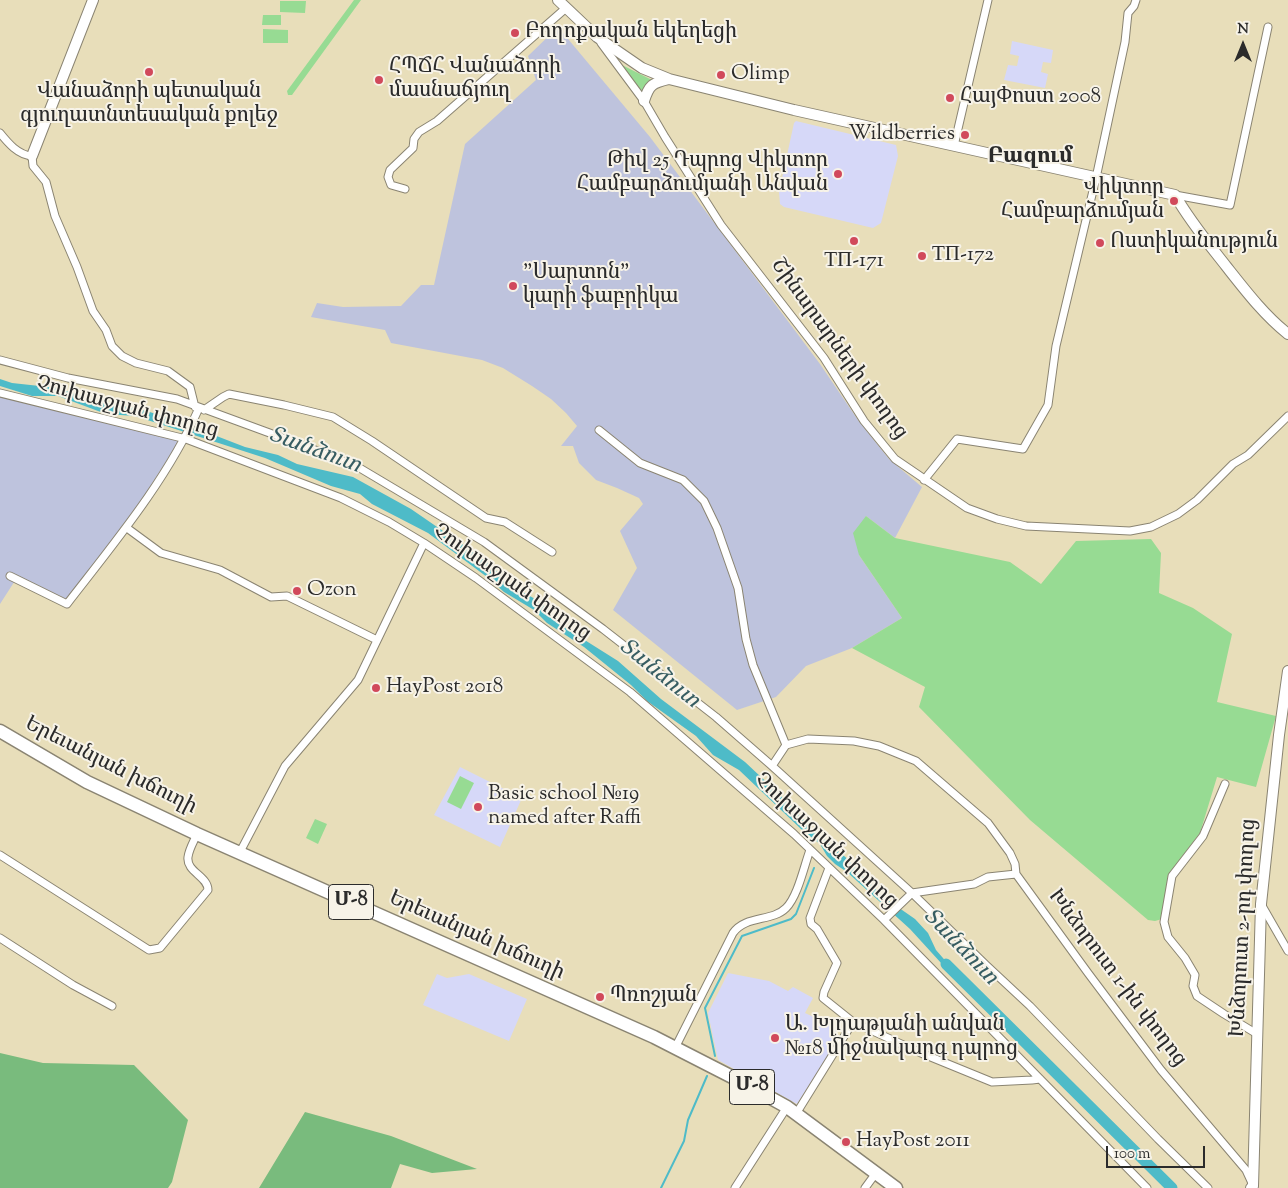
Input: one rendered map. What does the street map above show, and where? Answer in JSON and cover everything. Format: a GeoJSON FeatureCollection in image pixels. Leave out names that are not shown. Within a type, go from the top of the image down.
{"type":"FeatureCollection","features":[{"type":"Feature","properties":{"kind":"highway","name":"Երեւանյան խճուղի"},"geometry":{"type":"LineString","coordinates":[[0,732],[87,782],[197,834],[675,1048],[740,1081],[791,1111],[896,1188]]}},
{"type":"Feature","properties":{"kind":"street"},"geometry":{"type":"LineString","coordinates":[[93,0],[32,156],[33,166],[46,182],[54,216],[77,267],[93,311],[106,330],[112,346],[122,356],[136,363],[168,371],[190,387],[200,408]]}},
{"type":"Feature","properties":{"kind":"street"},"geometry":{"type":"LineString","coordinates":[[558,0],[597,37],[642,68],[669,79],[794,110],[1096,178],[1230,205],[1268,27]]}},
{"type":"Feature","properties":{"kind":"street"},"geometry":{"type":"LineString","coordinates":[[954,146],[988,0]]}},
{"type":"Feature","properties":{"kind":"street"},"geometry":{"type":"LineString","coordinates":[[924,480],[957,439],[1024,448],[1048,405],[1056,346],[1096,178],[1125,42],[1128,14],[1136,0]]}},
{"type":"Feature","properties":{"kind":"street"},"geometry":{"type":"LineString","coordinates":[[404,189],[390,185],[388,177],[390,170],[413,148],[414,139],[419,132],[437,122],[566,8]]}},
{"type":"Feature","properties":{"kind":"street","name":"Շինարարների փողոց"},"geometry":{"type":"LineString","coordinates":[[597,37],[644,102],[721,225],[824,358],[864,421],[895,459],[967,508],[1026,526],[1130,531],[1151,527],[1178,514],[1197,500],[1233,464],[1248,455],[1288,416]]}},
{"type":"Feature","properties":{"kind":"street"},"geometry":{"type":"LineString","coordinates":[[644,102],[651,85],[669,79]]}},
{"type":"Feature","properties":{"kind":"street"},"geometry":{"type":"LineString","coordinates":[[0,133],[15,149],[25,156],[32,156]]}},
{"type":"Feature","properties":{"kind":"street"},"geometry":{"type":"LineString","coordinates":[[1175,195],[1192,223],[1261,310],[1288,334]]}},
{"type":"Feature","properties":{"kind":"street"},"geometry":{"type":"LineString","coordinates":[[0,360],[68,378],[177,399],[305,446],[358,466],[484,542],[603,629],[716,717],[772,766],[912,892],[1030,1006],[1208,1188]]}},
{"type":"Feature","properties":{"kind":"street","name":"Չուխաջյան փողոց"},"geometry":{"type":"LineString","coordinates":[[0,393],[186,437],[342,498],[389,522],[424,543],[516,606],[630,692],[886,918],[1147,1188]]}},
{"type":"Feature","properties":{"kind":"street"},"geometry":{"type":"LineString","coordinates":[[10,576],[67,604],[127,528],[186,437],[200,408],[229,394],[333,417],[486,518],[505,522],[552,552]]}},
{"type":"Feature","properties":{"kind":"street"},"geometry":{"type":"LineString","coordinates":[[599,430],[640,463],[683,480],[704,501],[717,528],[738,588],[746,639],[753,665],[786,745],[772,766]]}},
{"type":"Feature","properties":{"kind":"street"},"geometry":{"type":"LineString","coordinates":[[127,528],[161,553],[220,570],[271,597],[286,596],[378,640]]}},
{"type":"Feature","properties":{"kind":"street"},"geometry":{"type":"LineString","coordinates":[[240,852],[285,766],[358,680],[424,543]]}},
{"type":"Feature","properties":{"kind":"street","name":"Խնձորուտ 2-րդ փողոց"},"geometry":{"type":"LineString","coordinates":[[1253,1187],[1261,904],[1288,671]]}},
{"type":"Feature","properties":{"kind":"street","name":"Խնձորուտ 1-ին փողոց"},"geometry":{"type":"LineString","coordinates":[[786,745],[808,739],[854,741],[879,746],[916,761],[988,823],[1010,853],[1015,864],[1016,874],[1090,976],[1161,1070],[1246,1170],[1253,1187]]}},
{"type":"Feature","properties":{"kind":"street"},"geometry":{"type":"LineString","coordinates":[[1224,784],[1202,836],[1172,876],[1164,922],[1168,937],[1185,958],[1194,975],[1194,986],[1197,996],[1257,1034]]}},
{"type":"Feature","properties":{"kind":"street"},"geometry":{"type":"LineString","coordinates":[[0,855],[149,950],[160,948],[208,890],[206,882],[194,873],[188,862],[188,855],[197,834]]}},
{"type":"Feature","properties":{"kind":"street"},"geometry":{"type":"LineString","coordinates":[[675,1048],[733,933],[741,925],[779,913],[785,909],[792,899],[810,850]]}},
{"type":"Feature","properties":{"kind":"street"},"geometry":{"type":"LineString","coordinates":[[830,868],[810,918],[811,924],[817,929],[837,963],[823,998],[852,1022],[992,1082],[1040,1079]]}},
{"type":"Feature","properties":{"kind":"street"},"geometry":{"type":"LineString","coordinates":[[886,918],[912,892],[974,884],[988,877],[1016,874]]}},
{"type":"Feature","properties":{"kind":"street"},"geometry":{"type":"LineString","coordinates":[[1261,904],[1288,951]]}},
{"type":"Feature","properties":{"kind":"street"},"geometry":{"type":"LineString","coordinates":[[0,938],[73,985],[112,1006]]}},
{"type":"Feature","properties":{"kind":"street"},"geometry":{"type":"LineString","coordinates":[[735,1188],[852,1022]]}},
{"type":"Feature","properties":{"kind":"street"},"geometry":{"type":"LineString","coordinates":[[866,1188],[876,1172]]}},
{"type":"Feature","properties":{"kind":"shaded area"},"geometry":{"type":"Polygon","coordinates":[[[558,27],[650,137],[820,364],[858,420],[889,459],[922,487],[895,538],[866,516],[859,555],[902,618],[852,648],[806,666],[776,697],[737,710],[613,610],[637,568],[620,531],[643,504],[639,498],[596,480],[579,463],[573,446],[561,446],[577,426],[551,399],[503,368],[482,360],[391,343],[385,330],[311,317],[317,303],[343,307],[401,306],[421,285],[434,285],[465,144],[536,80],[528,56],[558,27]]]}},
{"type":"Feature","properties":{"kind":"shaded area"},"geometry":{"type":"Polygon","coordinates":[[[1012,41],[1053,50],[1051,63],[1043,62],[1041,72],[1048,74],[1045,88],[1004,80],[1008,65],[1017,66],[1019,56],[1010,54],[1012,41]]]}},
{"type":"Feature","properties":{"kind":"shaded area","name":"Թիվ 25 Դպրոց Վիկտոր Համբարձումյանի Անվան"},"geometry":{"type":"Polygon","coordinates":[[[796,121],[896,145],[898,156],[881,223],[873,228],[784,207],[780,204],[779,192],[796,121]]]}},
{"type":"Feature","properties":{"kind":"shaded area"},"geometry":{"type":"Polygon","coordinates":[[[0,396],[180,440],[124,527],[66,599],[18,576],[0,604],[0,396]]]}},
{"type":"Feature","properties":{"kind":"shaded area","name":"Basic school №19 named after Raffi"},"geometry":{"type":"Polygon","coordinates":[[[460,767],[522,798],[500,847],[434,815],[460,767]]]}},
{"type":"Feature","properties":{"kind":"shaded area","name":"Ա. Խլղաթյանի անվան №18 միջնակարգ դպրոց"},"geometry":{"type":"Polygon","coordinates":[[[728,973],[769,981],[788,991],[793,987],[813,998],[805,1013],[838,1028],[833,1037],[838,1040],[797,1104],[718,1060],[708,1013],[728,973]]]}},
{"type":"Feature","properties":{"kind":"shaded area"},"geometry":{"type":"Polygon","coordinates":[[[437,974],[447,978],[469,974],[527,999],[509,1041],[423,1005],[437,974]]]}},
{"type":"Feature","properties":{"kind":"green space"},"geometry":{"type":"Polygon","coordinates":[[[354,0],[361,0],[292,95],[288,95],[287,91],[354,0]]]}},
{"type":"Feature","properties":{"kind":"green space"},"geometry":{"type":"Polygon","coordinates":[[[280,1],[306,1],[305,13],[280,12],[280,1]]]}},
{"type":"Feature","properties":{"kind":"green space"},"geometry":{"type":"Polygon","coordinates":[[[263,15],[281,15],[281,25],[262,25],[263,15]]]}},
{"type":"Feature","properties":{"kind":"green space"},"geometry":{"type":"Polygon","coordinates":[[[263,29],[288,30],[288,43],[263,43],[263,29]]]}},
{"type":"Feature","properties":{"kind":"green space"},"geometry":{"type":"Polygon","coordinates":[[[622,65],[654,81],[643,95],[622,65]]]}},
{"type":"Feature","properties":{"kind":"green space"},"geometry":{"type":"Polygon","coordinates":[[[866,516],[895,538],[1010,562],[1041,584],[1076,541],[1151,539],[1161,553],[1159,593],[1193,608],[1232,634],[1217,702],[1276,716],[1256,787],[1217,777],[1200,833],[1168,875],[1162,919],[1148,920],[1030,820],[919,707],[925,687],[852,648],[902,618],[859,555],[853,533],[866,516]]]}},
{"type":"Feature","properties":{"kind":"green space"},"geometry":{"type":"Polygon","coordinates":[[[460,776],[474,783],[461,809],[447,802],[460,776]]]}},
{"type":"Feature","properties":{"kind":"green space"},"geometry":{"type":"Polygon","coordinates":[[[315,819],[327,824],[318,844],[306,838],[315,819]]]}},
{"type":"Feature","properties":{"kind":"green space"},"geometry":{"type":"Polygon","coordinates":[[[0,1053],[43,1063],[134,1065],[188,1120],[172,1182],[168,1188],[0,1188],[0,1053]]]}},
{"type":"Feature","properties":{"kind":"green space"},"geometry":{"type":"Polygon","coordinates":[[[305,1112],[391,1136],[477,1169],[432,1173],[400,1164],[391,1188],[259,1188],[305,1112]]]}},
{"type":"Feature","properties":{"kind":"water"},"geometry":{"type":"Polygon","coordinates":[[[0,379],[12,383],[58,388],[92,400],[136,408],[170,418],[245,447],[278,455],[297,464],[353,477],[411,509],[488,562],[509,584],[542,603],[564,627],[618,661],[661,699],[745,762],[792,806],[811,828],[850,861],[882,896],[915,919],[928,933],[936,950],[956,973],[955,975],[952,975],[910,929],[847,872],[835,864],[827,856],[820,844],[801,829],[739,770],[713,755],[696,736],[647,701],[631,685],[584,647],[547,623],[534,610],[504,592],[428,533],[372,504],[360,494],[331,486],[265,458],[135,416],[106,414],[58,396],[32,396],[0,386],[0,379]]]}},
{"type":"Feature","properties":{"kind":"waterway"},"geometry":{"type":"LineString","coordinates":[[715,1056],[705,1008],[742,936],[791,919],[796,914],[814,868]]}},
{"type":"Feature","properties":{"kind":"waterway","name":"Տանձուտ"},"geometry":{"type":"LineString","coordinates":[[946,964],[1172,1188]]}},
{"type":"Feature","properties":{"kind":"waterway"},"geometry":{"type":"LineString","coordinates":[[661,1188],[684,1141],[688,1120],[707,1076]]}},
{"type":"Feature","properties":{"kind":"place","name":"Բողոքական եկեղեցի"},"geometry":{"type":"Point","coordinates":[515,33]}},
{"type":"Feature","properties":{"kind":"place","name":"Վանաձորի պետական գյուղատնտեսական քոլեջ"},"geometry":{"type":"Point","coordinates":[149,72]}},
{"type":"Feature","properties":{"kind":"place","name":"Olimp"},"geometry":{"type":"Point","coordinates":[721,75]}},
{"type":"Feature","properties":{"kind":"place","name":"ՀՊՃՀ Վանաձորի մասնաճյուղ"},"geometry":{"type":"Point","coordinates":[379,80]}},
{"type":"Feature","properties":{"kind":"place","name":"ՀայՓոստ 2008"},"geometry":{"type":"Point","coordinates":[950,98]}},
{"type":"Feature","properties":{"kind":"place","name":"Wildberries"},"geometry":{"type":"Point","coordinates":[965,135]}},
{"type":"Feature","properties":{"kind":"place","name":"Թիվ 25 Դպրոց Վիկտոր Համբարձումյանի Անվան"},"geometry":{"type":"Point","coordinates":[838,174]}},
{"type":"Feature","properties":{"kind":"place","name":"Վիկտոր Համբարձումյան"},"geometry":{"type":"Point","coordinates":[1174,201]}},
{"type":"Feature","properties":{"kind":"place","name":"ТП-171"},"geometry":{"type":"Point","coordinates":[854,241]}},
{"type":"Feature","properties":{"kind":"place","name":"Ոստիկանություն"},"geometry":{"type":"Point","coordinates":[1100,243]}},
{"type":"Feature","properties":{"kind":"place","name":"ТП-172"},"geometry":{"type":"Point","coordinates":[922,256]}},
{"type":"Feature","properties":{"kind":"place","name":"\"Սարտոն\" կարի ֆաբրիկա"},"geometry":{"type":"Point","coordinates":[513,286]}},
{"type":"Feature","properties":{"kind":"place","name":"Ozon"},"geometry":{"type":"Point","coordinates":[297,591]}},
{"type":"Feature","properties":{"kind":"place","name":"HayPost 2018"},"geometry":{"type":"Point","coordinates":[376,688]}},
{"type":"Feature","properties":{"kind":"place","name":"Basic school №19 named after Raffi"},"geometry":{"type":"Point","coordinates":[478,807]}},
{"type":"Feature","properties":{"kind":"place","name":"Պռոշյան"},"geometry":{"type":"Point","coordinates":[600,997]}},
{"type":"Feature","properties":{"kind":"place","name":"Ա. Խլղաթյանի անվան №18 միջնակարգ դպրոց"},"geometry":{"type":"Point","coordinates":[775,1038]}},
{"type":"Feature","properties":{"kind":"place","name":"HayPost 2011"},"geometry":{"type":"Point","coordinates":[846,1142]}},
{"type":"Feature","properties":{"kind":"district","name":"Բազում"},"geometry":{"type":"Point","coordinates":[1030,158]}}]}
